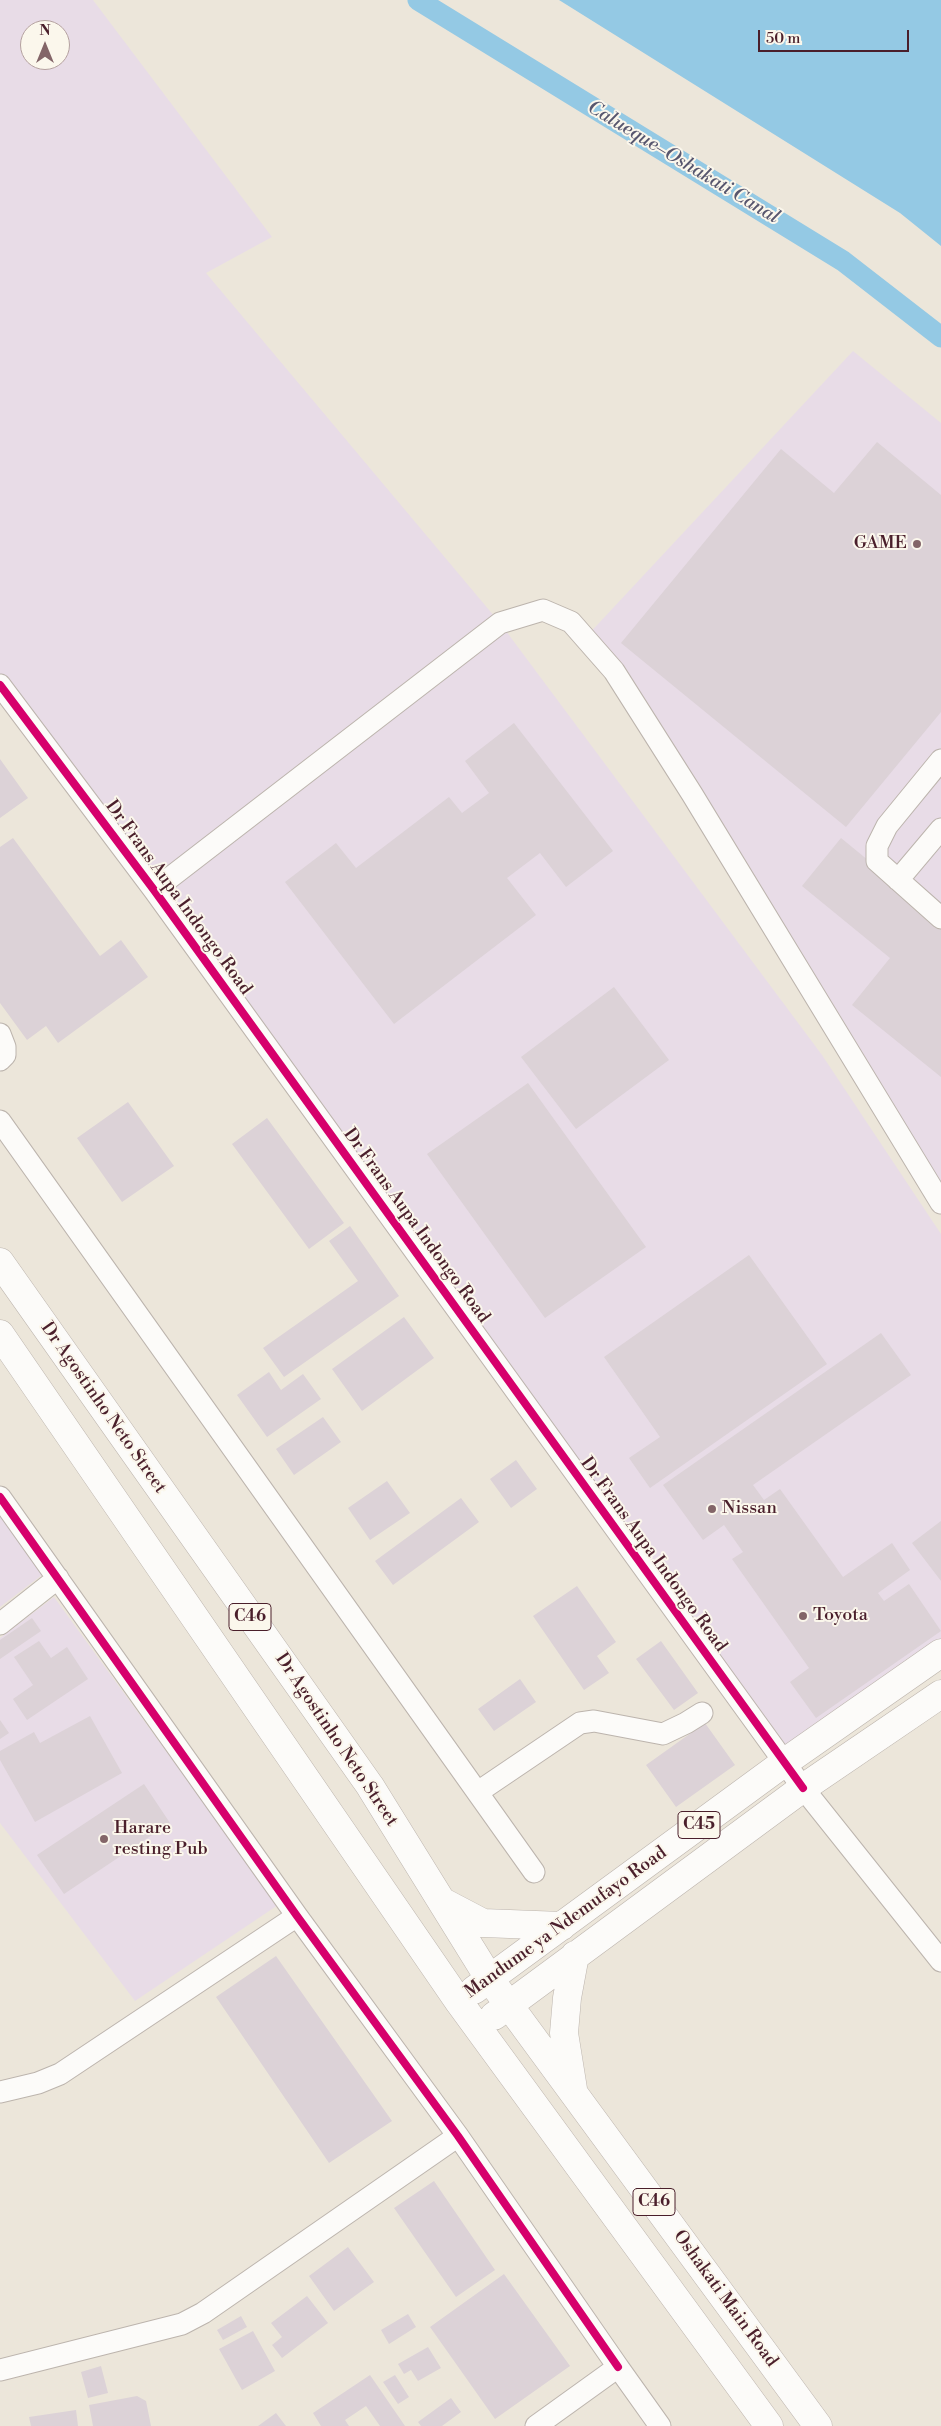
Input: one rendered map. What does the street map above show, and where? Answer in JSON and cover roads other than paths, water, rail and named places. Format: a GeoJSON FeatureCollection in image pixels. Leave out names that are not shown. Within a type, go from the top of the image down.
{"type":"FeatureCollection","features":[{"type":"Feature","properties":{"kind":"main road","name":"Dr Agostinho Neto Street"},"geometry":{"type":"LineString","coordinates":[[4,1278],[370,1786],[489,1978]]}},
{"type":"Feature","properties":{"kind":"main road","name":"C46"},"geometry":{"type":"LineString","coordinates":[[0,1334],[459,2002],[768,2426]]}},
{"type":"Feature","properties":{"kind":"main road","name":"Mandume ya Ndemufayo Road"},"geometry":{"type":"LineString","coordinates":[[459,2002],[489,1978],[785,1762],[941,1653]]}},
{"type":"Feature","properties":{"kind":"main road","name":"Mandume ya Ndemufayo Road"},"geometry":{"type":"LineString","coordinates":[[478,2028],[803,1788],[941,1694]]}},
{"type":"Feature","properties":{"kind":"main road"},"geometry":{"type":"LineString","coordinates":[[442,1902],[483,1923],[562,1926]]}},
{"type":"Feature","properties":{"kind":"main road"},"geometry":{"type":"LineString","coordinates":[[573,2092],[564,2033],[567,1998],[575,1955]]}},
{"type":"Feature","properties":{"kind":"main road","name":"Oshakati Main Road"},"geometry":{"type":"LineString","coordinates":[[489,1978],[818,2426]]}},
{"type":"Feature","properties":{"kind":"street"},"geometry":{"type":"LineString","coordinates":[[154,890],[500,623],[543,610],[571,622],[614,672],[692,794],[941,1204]]}},
{"type":"Feature","properties":{"kind":"street","name":"Dr Frans Aupa Indongo Road"},"geometry":{"type":"LineString","coordinates":[[0,685],[154,890],[803,1788],[941,1961]]}},
{"type":"Feature","properties":{"kind":"street"},"geometry":{"type":"LineString","coordinates":[[941,760],[887,826],[877,846],[877,861],[941,917]]}},
{"type":"Feature","properties":{"kind":"street"},"geometry":{"type":"LineString","coordinates":[[898,880],[941,829]]}},
{"type":"Feature","properties":{"kind":"street"},"geometry":{"type":"LineString","coordinates":[[0,1034],[3,1038],[5,1055],[0,1060]]}},
{"type":"Feature","properties":{"kind":"street"},"geometry":{"type":"LineString","coordinates":[[0,1121],[534,1872]]}},
{"type":"Feature","properties":{"kind":"street"},"geometry":{"type":"LineString","coordinates":[[0,1497],[297,1916],[458,2136],[660,2426]]}},
{"type":"Feature","properties":{"kind":"street"},"geometry":{"type":"LineString","coordinates":[[0,1624],[58,1578]]}},
{"type":"Feature","properties":{"kind":"street"},"geometry":{"type":"LineString","coordinates":[[478,1792],[580,1723],[594,1721],[663,1734],[702,1713]]}},
{"type":"Feature","properties":{"kind":"street"},"geometry":{"type":"LineString","coordinates":[[0,2092],[38,2083],[60,2074],[297,1916]]}},
{"type":"Feature","properties":{"kind":"street"},"geometry":{"type":"LineString","coordinates":[[0,2370],[182,2324],[203,2313],[458,2136]]}},
{"type":"Feature","properties":{"kind":"street"},"geometry":{"type":"LineString","coordinates":[[536,2426],[618,2368]]}},
{"type":"Feature","properties":{"kind":"water"},"geometry":{"type":"Polygon","coordinates":[[[559,0],[941,0],[941,246],[900,213],[559,0]]]}},
{"type":"Feature","properties":{"kind":"waterway","name":"Calueque–Oshakati Canal"},"geometry":{"type":"LineString","coordinates":[[418,0],[843,261],[941,337]]}},
{"type":"Feature","properties":{"kind":"place","name":"GAME"},"geometry":{"type":"Point","coordinates":[917,544]}},
{"type":"Feature","properties":{"kind":"place","name":"Nissan"},"geometry":{"type":"Point","coordinates":[712,1509]}},
{"type":"Feature","properties":{"kind":"place","name":"Toyota"},"geometry":{"type":"Point","coordinates":[803,1616]}},
{"type":"Feature","properties":{"kind":"place","name":"Harare resting Pub"},"geometry":{"type":"Point","coordinates":[104,1839]}}]}
